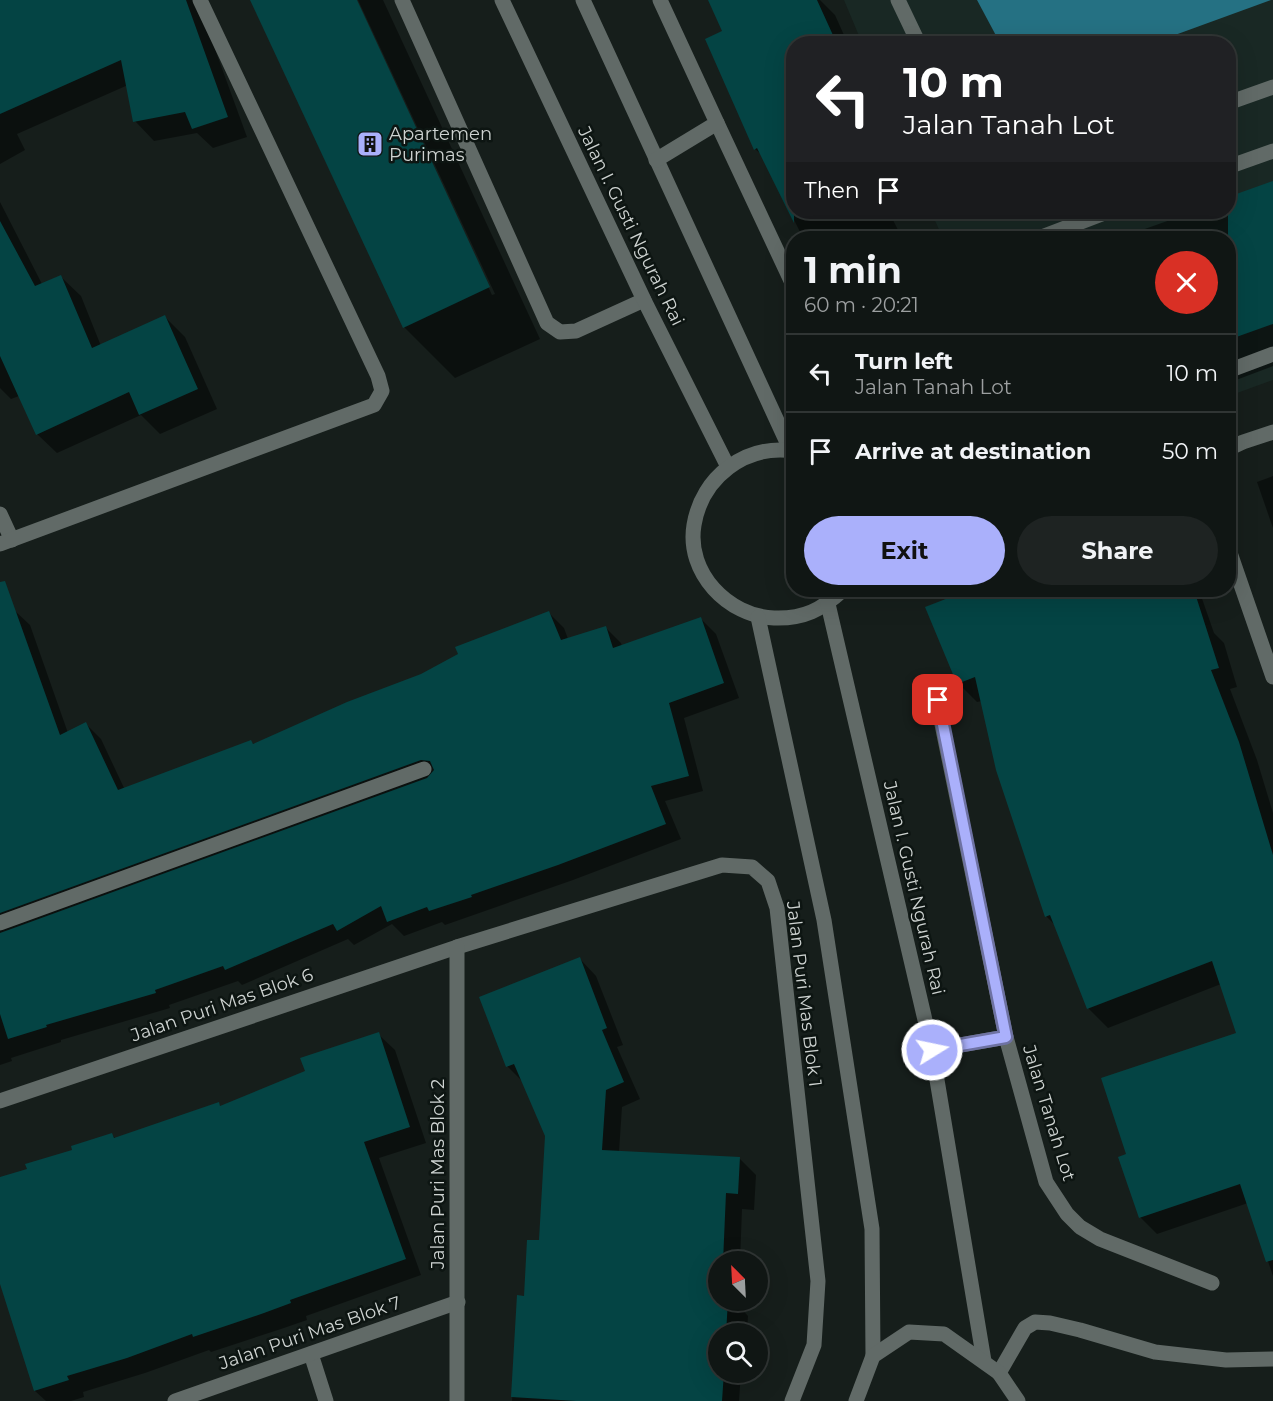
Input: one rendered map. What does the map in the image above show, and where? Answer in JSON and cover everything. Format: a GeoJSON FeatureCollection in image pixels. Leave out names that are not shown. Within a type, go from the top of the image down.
{"type":"FeatureCollection","features":[{"type":"Feature","properties":{"kind":"street"},"geometry":{"type":"LineString","coordinates":[[0,514],[6,542],[374,405],[382,391],[378,376],[200,0]]}},
{"type":"Feature","properties":{"kind":"street"},"geometry":{"type":"LineString","coordinates":[[402,0],[547,323],[560,332],[576,331],[644,300]]}},
{"type":"Feature","properties":{"kind":"street","name":"Jalan I. Gusti Ngurah Rai"},"geometry":{"type":"LineString","coordinates":[[502,0],[644,300],[728,467]]}},
{"type":"Feature","properties":{"kind":"street"},"geometry":{"type":"LineString","coordinates":[[583,0],[786,438]]}},
{"type":"Feature","properties":{"kind":"street"},"geometry":{"type":"LineString","coordinates":[[660,0],[786,270]]}},
{"type":"Feature","properties":{"kind":"street"},"geometry":{"type":"LineString","coordinates":[[898,0],[915,36]]}},
{"type":"Feature","properties":{"kind":"street"},"geometry":{"type":"LineString","coordinates":[[1236,100],[1273,87]]}},
{"type":"Feature","properties":{"kind":"street"},"geometry":{"type":"LineString","coordinates":[[656,160],[717,123]]}},
{"type":"Feature","properties":{"kind":"street"},"geometry":{"type":"LineString","coordinates":[[1236,164],[1273,151]]}},
{"type":"Feature","properties":{"kind":"street"},"geometry":{"type":"LineString","coordinates":[[1057,231],[1089,219]]}},
{"type":"Feature","properties":{"kind":"street"},"geometry":{"type":"LineString","coordinates":[[1236,368],[1273,354]]}},
{"type":"Feature","properties":{"kind":"street"},"geometry":{"type":"LineString","coordinates":[[1236,445],[1273,432]]}},
{"type":"Feature","properties":{"kind":"street"},"geometry":{"type":"LineString","coordinates":[[786,451],[769,450],[747,456],[728,467],[712,483],[699,504],[694,527],[695,552],[703,574],[717,594],[736,609],[758,617],[795,618],[828,604],[836,597]]}},
{"type":"Feature","properties":{"kind":"street"},"geometry":{"type":"LineString","coordinates":[[1236,570],[1273,677]]}},
{"type":"Feature","properties":{"kind":"street","name":"Jalan I. Gusti Ngurah Rai"},"geometry":{"type":"LineString","coordinates":[[828,604],[932,1050],[984,1361]]}},
{"type":"Feature","properties":{"kind":"street"},"geometry":{"type":"LineString","coordinates":[[758,617],[824,920],[872,1229],[873,1356],[856,1401]]}},
{"type":"Feature","properties":{"kind":"street","name":"Jalan Tanah Lot"},"geometry":{"type":"LineString","coordinates":[[938,700],[1006,1037],[1046,1182],[1067,1214],[1080,1227],[1100,1239],[1212,1283]]}},
{"type":"Feature","properties":{"kind":"street"},"geometry":{"type":"LineString","coordinates":[[0,923],[424,770]]}},
{"type":"Feature","properties":{"kind":"street","name":"Jalan Puri Mas Blok 1"},"geometry":{"type":"LineString","coordinates":[[457,947],[722,865],[752,867],[768,881],[777,908],[818,1281],[814,1346],[792,1401]]}},
{"type":"Feature","properties":{"kind":"street","name":"Jalan Puri Mas Blok 6"},"geometry":{"type":"LineString","coordinates":[[0,1101],[457,947]]}},
{"type":"Feature","properties":{"kind":"street","name":"Jalan Puri Mas Blok 2"},"geometry":{"type":"LineString","coordinates":[[456,1401],[457,947]]}},
{"type":"Feature","properties":{"kind":"street","name":"Jalan Tanah Lot"},"geometry":{"type":"LineString","coordinates":[[932,1050],[1006,1037]]}},
{"type":"Feature","properties":{"kind":"street","name":"Jalan Puri Mas Blok 7"},"geometry":{"type":"LineString","coordinates":[[175,1401],[458,1302]]}},
{"type":"Feature","properties":{"kind":"street"},"geometry":{"type":"LineString","coordinates":[[999,1373],[1025,1328],[1035,1322],[1080,1330],[1155,1352],[1226,1360],[1273,1359]]}},
{"type":"Feature","properties":{"kind":"street"},"geometry":{"type":"LineString","coordinates":[[873,1356],[909,1332],[944,1334],[999,1373],[1018,1401]]}},
{"type":"Feature","properties":{"kind":"street"},"geometry":{"type":"LineString","coordinates":[[310,1354],[326,1401]]}},
{"type":"Feature","properties":{"kind":"shaded area"},"geometry":{"type":"Polygon","coordinates":[[[844,0],[1273,0],[1273,380],[1236,393],[1236,231],[940,231],[934,219],[1236,219],[1236,36],[859,36],[844,0]]]}},
{"type":"Feature","properties":{"kind":"water"},"geometry":{"type":"Polygon","coordinates":[[[977,0],[1271,0],[1172,36],[996,36],[977,0]]]}},
{"type":"Feature","properties":{"kind":"building"},"geometry":{"type":"Polygon","coordinates":[[[0,0],[186,0],[228,117],[192,129],[185,112],[133,122],[121,60],[0,114],[0,0]]]}},
{"type":"Feature","properties":{"kind":"building","name":"Apartemen Purimas"},"geometry":{"type":"Polygon","coordinates":[[[250,0],[357,0],[490,287],[403,328],[250,0]]]}},
{"type":"Feature","properties":{"kind":"building"},"geometry":{"type":"Polygon","coordinates":[[[708,0],[817,0],[833,36],[786,36],[786,207],[757,148],[754,150],[705,39],[722,31],[708,0]]]}},
{"type":"Feature","properties":{"kind":"building"},"geometry":{"type":"Polygon","coordinates":[[[1273,181],[1273,324],[1236,337],[1236,231],[1228,231],[1228,219],[1236,219],[1236,194],[1273,181]]]}},
{"type":"Feature","properties":{"kind":"building"},"geometry":{"type":"Polygon","coordinates":[[[0,221],[35,286],[61,275],[92,348],[165,315],[198,389],[139,415],[129,392],[36,435],[0,356],[0,221]]]}},
{"type":"Feature","properties":{"kind":"building"},"geometry":{"type":"Polygon","coordinates":[[[5,581],[60,735],[86,722],[118,790],[251,740],[253,744],[347,702],[421,674],[458,654],[455,647],[549,611],[561,640],[606,626],[613,648],[701,617],[724,683],[669,703],[689,776],[651,786],[666,824],[429,911],[427,907],[387,922],[381,906],[337,931],[333,924],[225,970],[223,966],[155,990],[156,993],[46,1025],[47,1027],[8,1039],[0,1014],[0,933],[427,778],[434,770],[430,761],[421,760],[0,913],[0,582],[5,581]]]}},
{"type":"Feature","properties":{"kind":"building"},"geometry":{"type":"Polygon","coordinates":[[[951,597],[1196,597],[1219,668],[1211,670],[1239,742],[1273,855],[1273,1260],[1266,1262],[1240,1184],[1139,1218],[1118,1157],[1126,1154],[1101,1078],[1236,1033],[1212,961],[1087,1009],[1050,915],[1045,917],[996,770],[975,677],[957,684],[925,607],[951,597]]]}},
{"type":"Feature","properties":{"kind":"building"},"geometry":{"type":"Polygon","coordinates":[[[580,957],[607,1028],[602,1030],[624,1082],[606,1090],[602,1150],[740,1157],[738,1194],[726,1193],[723,1251],[708,1251],[708,1311],[727,1311],[727,1323],[708,1323],[708,1383],[723,1383],[722,1401],[576,1401],[511,1397],[517,1295],[524,1296],[527,1240],[539,1240],[545,1136],[514,1064],[506,1067],[479,997],[580,957]]]}},
{"type":"Feature","properties":{"kind":"building"},"geometry":{"type":"Polygon","coordinates":[[[379,1032],[410,1127],[364,1142],[406,1259],[290,1300],[291,1303],[264,1313],[193,1337],[192,1334],[127,1358],[67,1376],[69,1380],[34,1391],[0,1284],[0,1177],[27,1169],[25,1164],[72,1150],[71,1146],[112,1133],[114,1138],[219,1102],[220,1106],[305,1071],[300,1058],[379,1032]]]}},
{"type":"Feature","properties":{"kind":"place","name":"Apartemen Purimas"},"geometry":{"type":"Point","coordinates":[370,144]}},
{"type":"Feature","properties":{"kind":"route"},"geometry":{"type":"LineString","coordinates":[[932,1050],[1006,1037],[938,700]]}}]}
